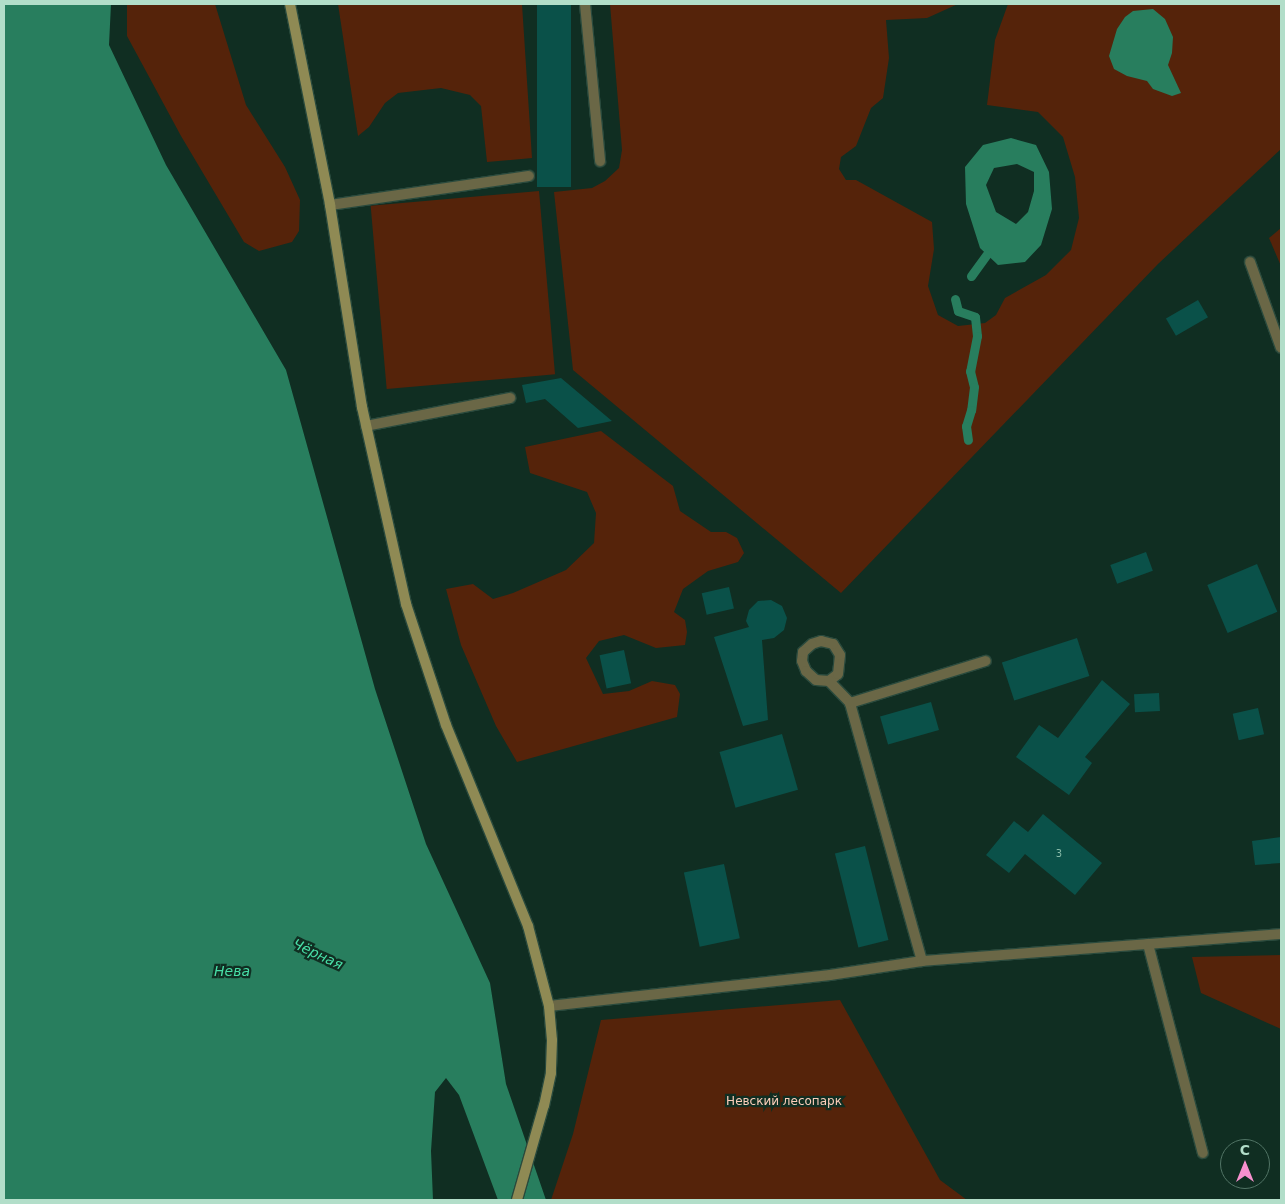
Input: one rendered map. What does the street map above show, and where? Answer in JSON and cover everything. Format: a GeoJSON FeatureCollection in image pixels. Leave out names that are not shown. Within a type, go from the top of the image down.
{"type":"FeatureCollection","features":[{"type":"Feature","properties":{"kind":"main road"},"geometry":{"type":"LineString","coordinates":[[290,4],[330,205],[366,426],[406,604],[446,725],[528,926],[549,1006],[552,1040],[551,1073],[517,1200]]}},
{"type":"Feature","properties":{"kind":"street"},"geometry":{"type":"LineString","coordinates":[[585,4],[600,161]]}},
{"type":"Feature","properties":{"kind":"street"},"geometry":{"type":"LineString","coordinates":[[330,205],[529,176]]}},
{"type":"Feature","properties":{"kind":"street"},"geometry":{"type":"LineString","coordinates":[[1250,262],[1281,348]]}},
{"type":"Feature","properties":{"kind":"street"},"geometry":{"type":"LineString","coordinates":[[366,426],[510,398]]}},
{"type":"Feature","properties":{"kind":"street"},"geometry":{"type":"LineString","coordinates":[[850,703],[986,661]]}},
{"type":"Feature","properties":{"kind":"street"},"geometry":{"type":"LineString","coordinates":[[829,682],[850,703],[922,961]]}},
{"type":"Feature","properties":{"kind":"street"},"geometry":{"type":"LineString","coordinates":[[549,1006],[830,975],[922,961],[1281,934]]}},
{"type":"Feature","properties":{"kind":"street"},"geometry":{"type":"LineString","coordinates":[[1148,944],[1203,1153]]}},
{"type":"Feature","properties":{"kind":"green space"},"geometry":{"type":"Polygon","coordinates":[[[127,4],[215,4],[246,105],[285,167],[300,200],[299,231],[292,242],[259,251],[244,242],[181,136],[127,36],[127,4]]]}},
{"type":"Feature","properties":{"kind":"green space"},"geometry":{"type":"Polygon","coordinates":[[[338,4],[522,4],[532,158],[487,162],[481,106],[470,95],[441,88],[398,93],[385,103],[369,127],[358,136],[338,4]]]}},
{"type":"Feature","properties":{"kind":"green space"},"geometry":{"type":"Polygon","coordinates":[[[610,4],[958,4],[927,18],[886,20],[889,58],[883,98],[871,108],[856,146],[841,157],[839,169],[846,180],[856,180],[932,222],[934,249],[928,286],[938,315],[958,326],[985,323],[996,315],[1005,298],[1046,275],[1071,250],[1079,218],[1075,177],[1063,137],[1038,112],[987,105],[995,40],[1008,4],[1281,4],[1281,149],[1158,264],[841,593],[573,370],[554,192],[592,188],[605,181],[619,168],[622,150],[610,4]]]}},
{"type":"Feature","properties":{"kind":"green space"},"geometry":{"type":"Polygon","coordinates":[[[539,191],[555,374],[387,389],[371,206],[539,191]]]}},
{"type":"Feature","properties":{"kind":"green space"},"geometry":{"type":"Polygon","coordinates":[[[1281,228],[1281,266],[1269,238],[1281,228]]]}},
{"type":"Feature","properties":{"kind":"green space"},"geometry":{"type":"Polygon","coordinates":[[[601,431],[673,486],[680,511],[711,532],[726,532],[737,538],[744,553],[738,562],[708,571],[683,589],[674,612],[685,620],[687,632],[685,645],[656,648],[624,635],[599,641],[586,658],[603,694],[629,691],[652,681],[675,685],[680,694],[677,717],[517,762],[496,726],[461,645],[446,589],[473,584],[493,599],[513,593],[566,570],[594,543],[596,513],[587,492],[530,473],[525,447],[601,431]]]}},
{"type":"Feature","properties":{"kind":"green space"},"geometry":{"type":"Polygon","coordinates":[[[1281,955],[1281,1029],[1201,993],[1192,957],[1281,955]]]}},
{"type":"Feature","properties":{"kind":"green space","name":"Невский лесопарк"},"geometry":{"type":"Polygon","coordinates":[[[840,1000],[940,1180],[967,1200],[551,1200],[573,1134],[601,1020],[840,1000]]]}},
{"type":"Feature","properties":{"kind":"water","name":"Нева"},"geometry":{"type":"Polygon","coordinates":[[[4,4],[111,4],[109,45],[166,165],[286,370],[375,689],[426,844],[490,983],[506,1084],[546,1200],[498,1200],[459,1095],[446,1078],[435,1092],[431,1151],[433,1200],[4,1200],[4,4]]]}},
{"type":"Feature","properties":{"kind":"water"},"geometry":{"type":"Polygon","coordinates":[[[1153,9],[1165,19],[1173,37],[1172,53],[1168,65],[1181,93],[1172,96],[1153,89],[1147,81],[1127,76],[1114,69],[1109,56],[1117,29],[1125,17],[1133,11],[1153,9]]]}},
{"type":"Feature","properties":{"kind":"water"},"geometry":{"type":"Polygon","coordinates":[[[1011,138],[1036,145],[1049,172],[1052,209],[1041,245],[1025,262],[998,265],[980,248],[966,204],[965,167],[983,145],[1011,138]],[[1017,164],[994,168],[986,185],[996,212],[1016,224],[1028,212],[1034,191],[1034,172],[1017,164]]]}},
{"type":"Feature","properties":{"kind":"building"},"geometry":{"type":"Polygon","coordinates":[[[537,4],[571,4],[571,187],[537,187],[537,4]]]}},
{"type":"Feature","properties":{"kind":"building"},"geometry":{"type":"Polygon","coordinates":[[[1198,300],[1208,317],[1176,336],[1166,318],[1198,300]]]}},
{"type":"Feature","properties":{"kind":"building"},"geometry":{"type":"Polygon","coordinates":[[[561,378],[612,421],[578,428],[545,399],[526,403],[522,385],[561,378]]]}},
{"type":"Feature","properties":{"kind":"building"},"geometry":{"type":"Polygon","coordinates":[[[1146,552],[1153,571],[1117,584],[1110,565],[1146,552]]]}},
{"type":"Feature","properties":{"kind":"building"},"geometry":{"type":"Polygon","coordinates":[[[1257,564],[1277,612],[1228,633],[1207,585],[1257,564]]]}},
{"type":"Feature","properties":{"kind":"building"},"geometry":{"type":"Polygon","coordinates":[[[729,587],[734,608],[707,615],[702,593],[729,587]]]}},
{"type":"Feature","properties":{"kind":"building"},"geometry":{"type":"Polygon","coordinates":[[[771,600],[782,606],[787,618],[784,630],[774,638],[762,640],[768,720],[743,726],[714,637],[749,627],[746,621],[749,610],[758,601],[771,600]]]}},
{"type":"Feature","properties":{"kind":"building"},"geometry":{"type":"Polygon","coordinates":[[[1077,638],[1089,676],[1014,700],[1002,662],[1077,638]]]}},
{"type":"Feature","properties":{"kind":"building"},"geometry":{"type":"Polygon","coordinates":[[[624,650],[631,683],[607,688],[600,655],[624,650]]]}},
{"type":"Feature","properties":{"kind":"building"},"geometry":{"type":"Polygon","coordinates":[[[1102,680],[1130,704],[1085,757],[1092,763],[1069,795],[1016,757],[1039,725],[1058,738],[1102,680]]]}},
{"type":"Feature","properties":{"kind":"building"},"geometry":{"type":"Polygon","coordinates":[[[1159,693],[1160,711],[1135,712],[1134,694],[1159,693]]]}},
{"type":"Feature","properties":{"kind":"building"},"geometry":{"type":"Polygon","coordinates":[[[931,702],[939,730],[888,744],[880,717],[931,702]]]}},
{"type":"Feature","properties":{"kind":"building"},"geometry":{"type":"Polygon","coordinates":[[[1258,708],[1264,734],[1239,740],[1233,714],[1258,708]]]}},
{"type":"Feature","properties":{"kind":"building"},"geometry":{"type":"Polygon","coordinates":[[[782,734],[798,790],[736,808],[720,752],[782,734]]]}},
{"type":"Feature","properties":{"kind":"building"},"geometry":{"type":"Polygon","coordinates":[[[1043,814],[1102,863],[1075,895],[1025,854],[1009,873],[986,855],[1014,821],[1028,832],[1043,814]]]}},
{"type":"Feature","properties":{"kind":"building"},"geometry":{"type":"Polygon","coordinates":[[[1281,837],[1281,863],[1255,865],[1252,841],[1281,837]]]}},
{"type":"Feature","properties":{"kind":"building"},"geometry":{"type":"Polygon","coordinates":[[[865,846],[888,940],[858,948],[835,853],[865,846]]]}},
{"type":"Feature","properties":{"kind":"building"},"geometry":{"type":"Polygon","coordinates":[[[724,864],[740,938],[700,947],[684,873],[724,864]]]}},
{"type":"Feature","properties":{"kind":"waterway"},"geometry":{"type":"LineString","coordinates":[[971,276],[987,254]]}},
{"type":"Feature","properties":{"kind":"waterway"},"geometry":{"type":"LineString","coordinates":[[955,299],[958,311],[975,317],[977,336],[970,371],[974,387],[971,410],[966,426],[968,440]]}},
{"type":"Feature","properties":{"kind":"water label","name":"Чёрная"},"geometry":{"type":"Point","coordinates":[318,954]}}]}
